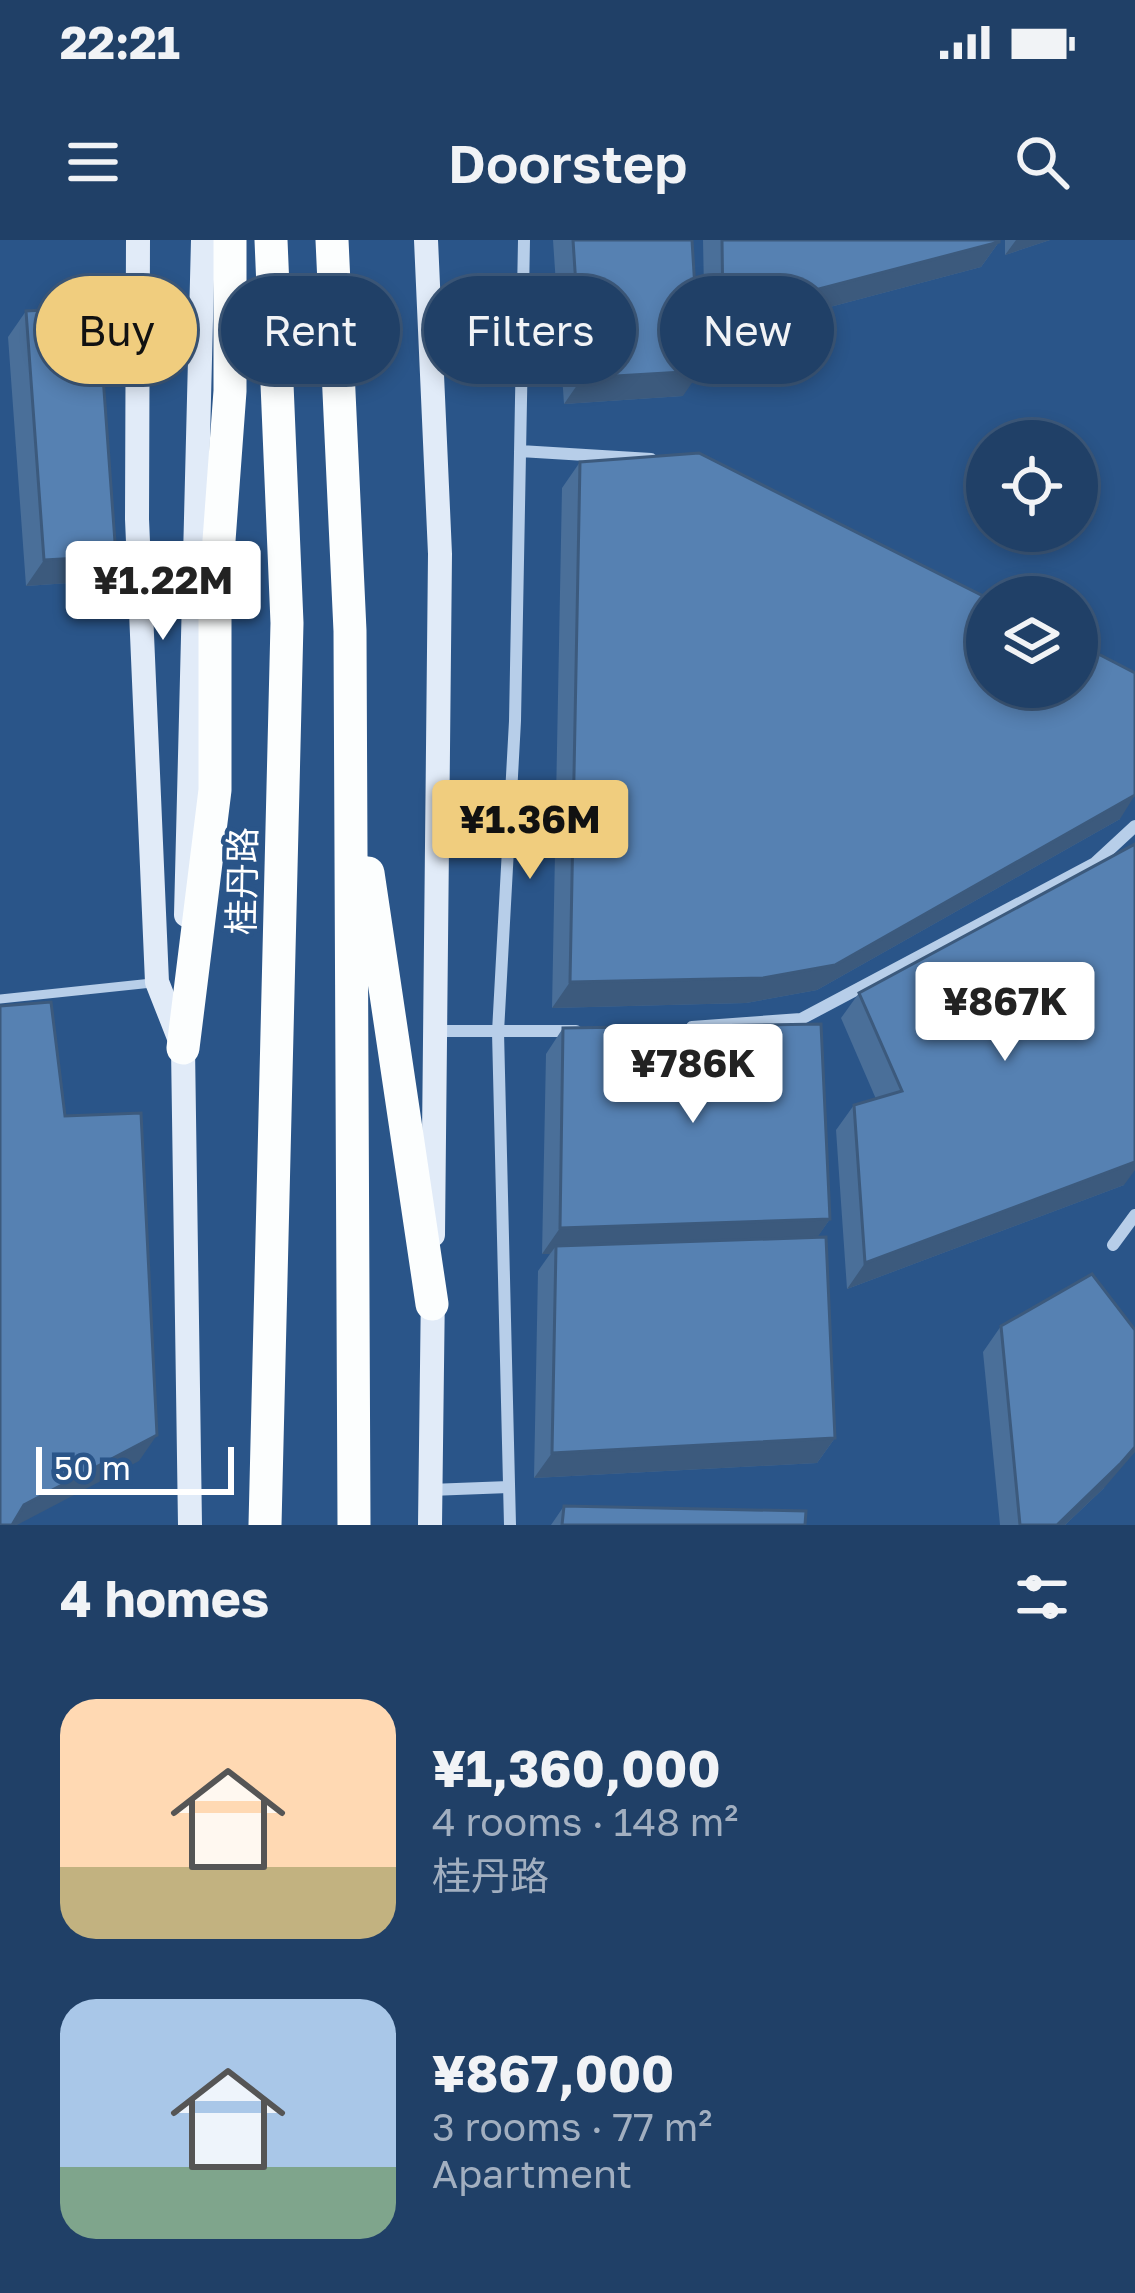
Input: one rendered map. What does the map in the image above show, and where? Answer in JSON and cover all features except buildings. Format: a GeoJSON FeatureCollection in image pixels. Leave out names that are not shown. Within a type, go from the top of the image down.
{"type":"FeatureCollection","features":[{"type":"Feature","properties":{"kind":"highway"},"geometry":{"type":"LineString","coordinates":[[183,1048],[215,790],[215,596],[230,391],[230,240]]}},
{"type":"Feature","properties":{"kind":"highway","name":"桂丹路"},"geometry":{"type":"LineString","coordinates":[[266,1525],[287,623],[271,240]]}},
{"type":"Feature","properties":{"kind":"highway"},"geometry":{"type":"LineString","coordinates":[[332,240],[350,747],[354,1525]]}},
{"type":"Feature","properties":{"kind":"highway"},"geometry":{"type":"LineString","coordinates":[[350,747],[432,1304]]}},
{"type":"Feature","properties":{"kind":"main road"},"geometry":{"type":"LineString","coordinates":[[138,240],[137,518],[158,982],[183,1048]]}},
{"type":"Feature","properties":{"kind":"main road"},"geometry":{"type":"LineString","coordinates":[[190,1525],[183,1048],[203,240]]}},
{"type":"Feature","properties":{"kind":"main road"},"geometry":{"type":"LineString","coordinates":[[425,240],[440,554],[430,1525]]}},
{"type":"Feature","properties":{"kind":"street"},"geometry":{"type":"LineString","coordinates":[[510,1525],[498,1032],[515,721],[524,240]]}},
{"type":"Feature","properties":{"kind":"street"},"geometry":{"type":"LineString","coordinates":[[520,452],[661,460]]}},
{"type":"Feature","properties":{"kind":"street"},"geometry":{"type":"LineString","coordinates":[[684,1027],[801,1019],[1095,863],[1135,826]]}},
{"type":"Feature","properties":{"kind":"street"},"geometry":{"type":"LineString","coordinates":[[435,1031],[591,1031]]}},
{"type":"Feature","properties":{"kind":"street"},"geometry":{"type":"LineString","coordinates":[[1113,1246],[1135,1215]]}},
{"type":"Feature","properties":{"kind":"street"},"geometry":{"type":"LineString","coordinates":[[430,1490],[509,1487]]}},
{"type":"Feature","properties":{"kind":"lane"},"geometry":{"type":"LineString","coordinates":[[0,999],[158,982]]}}]}
